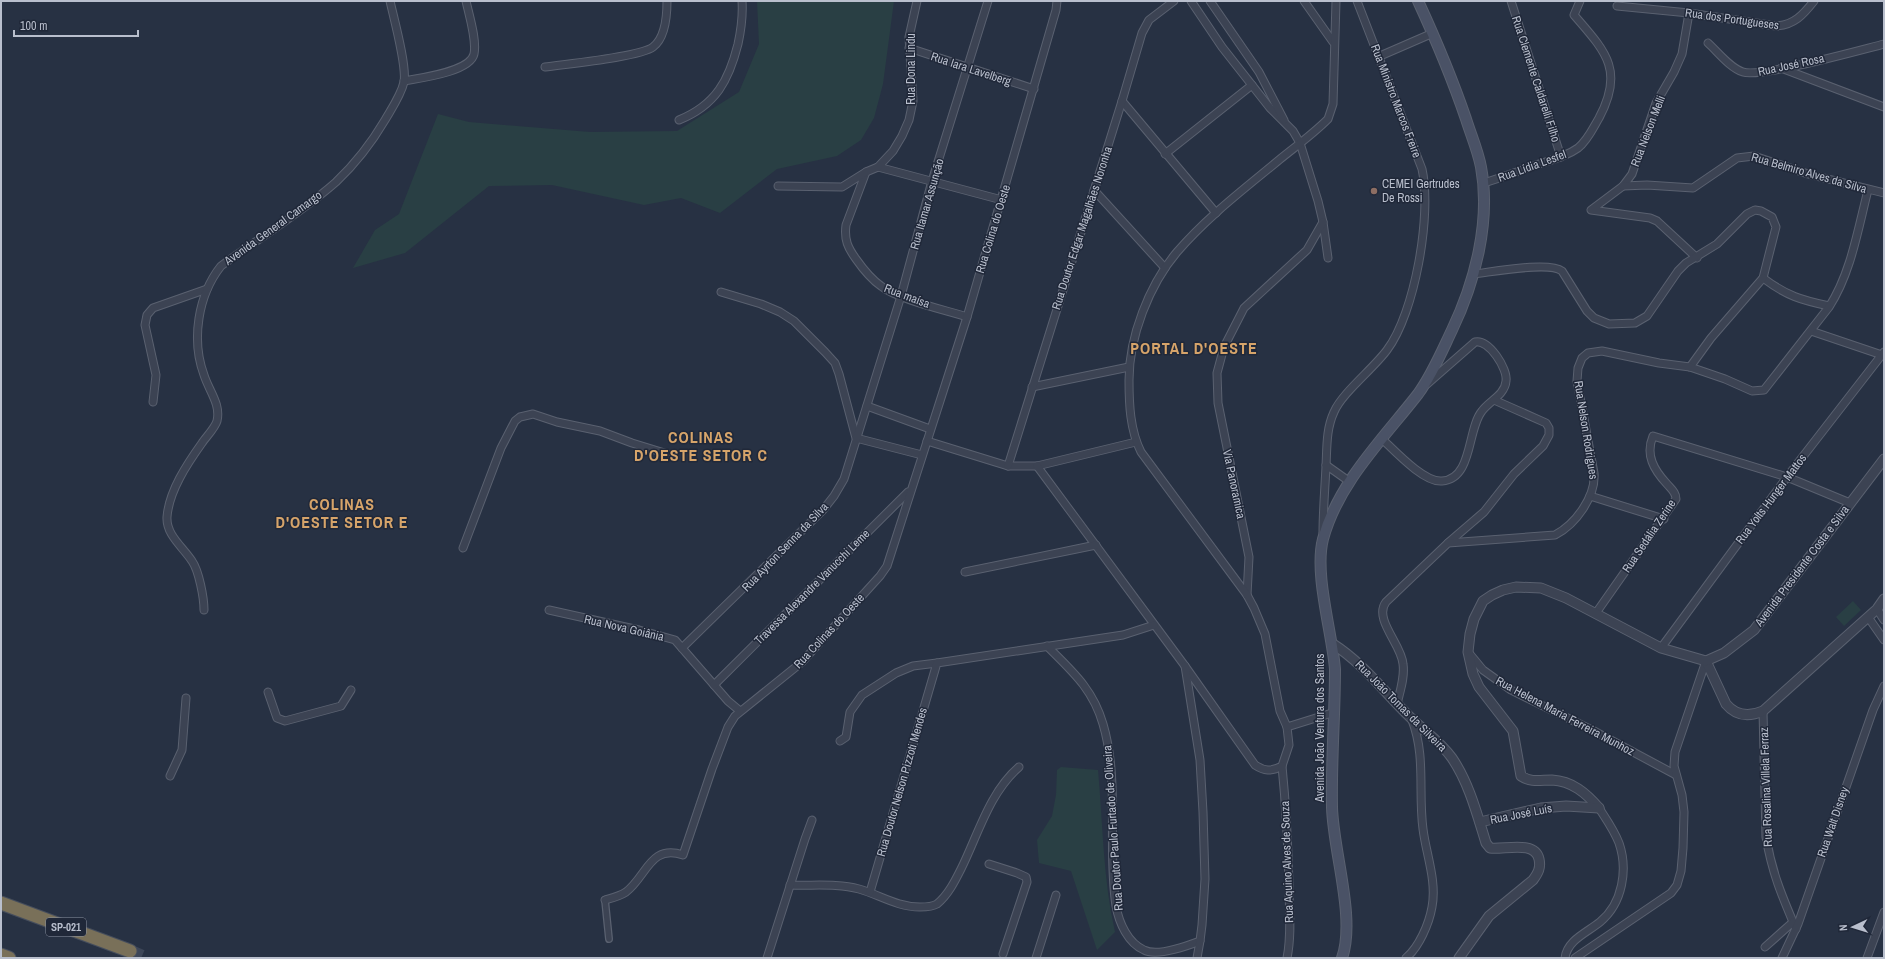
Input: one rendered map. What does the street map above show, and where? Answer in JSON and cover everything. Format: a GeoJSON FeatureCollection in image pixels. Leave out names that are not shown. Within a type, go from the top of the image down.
{"type":"FeatureCollection","features":[{"type":"Feature","properties":{"kind":"highway","name":"SP-021"},"geometry":{"type":"LineString","coordinates":[[1,903],[130,952]]}},
{"type":"Feature","properties":{"kind":"highway"},"geometry":{"type":"LineString","coordinates":[[1,955],[9,958]]}},
{"type":"Feature","properties":{"kind":"main road","name":"Avenida João Ventura dos Santos"},"geometry":{"type":"LineString","coordinates":[[1342,958],[1345,949],[1347,926],[1344,897],[1335,845],[1332,807],[1335,669],[1321,565],[1323,538],[1330,519],[1350,482],[1381,438],[1420,392],[1456,322],[1474,274],[1481,234],[1484,184],[1481,166],[1470,129],[1449,70],[1418,1]]}},
{"type":"Feature","properties":{"kind":"street"},"geometry":{"type":"LineString","coordinates":[[390,1],[402,58],[404,81],[456,69],[472,59],[475,47],[466,1]]}},
{"type":"Feature","properties":{"kind":"street"},"geometry":{"type":"LineString","coordinates":[[545,67],[634,53],[653,47],[661,36],[667,9],[667,1]]}},
{"type":"Feature","properties":{"kind":"street"},"geometry":{"type":"LineString","coordinates":[[679,120],[702,109],[714,97],[725,81],[732,66],[739,39],[742,22],[742,1]]}},
{"type":"Feature","properties":{"kind":"street","name":"Rua Dona Lindu"},"geometry":{"type":"LineString","coordinates":[[778,186],[842,187],[878,166],[893,151],[909,120],[913,100],[909,36],[917,1]]}},
{"type":"Feature","properties":{"kind":"street","name":"Rua Itamar Assunção"},"geometry":{"type":"LineString","coordinates":[[867,406],[901,296],[932,181],[988,1]]}},
{"type":"Feature","properties":{"kind":"street","name":"Rua Colina do Oeste"},"geometry":{"type":"LineString","coordinates":[[922,455],[967,317],[1002,200],[1056,10],[1056,1]]}},
{"type":"Feature","properties":{"kind":"street","name":"Rua Doutor Edgar Magalhães Noronha"},"geometry":{"type":"LineString","coordinates":[[1008,466],[1145,26],[1162,9],[1174,1]]}},
{"type":"Feature","properties":{"kind":"street"},"geometry":{"type":"LineString","coordinates":[[1191,1],[1214,36],[1270,108],[1293,131],[1300,143],[1318,201],[1323,222],[1328,258]]}},
{"type":"Feature","properties":{"kind":"street"},"geometry":{"type":"LineString","coordinates":[[1210,1],[1260,72],[1287,126]]}},
{"type":"Feature","properties":{"kind":"street"},"geometry":{"type":"LineString","coordinates":[[1304,1],[1333,42]]}},
{"type":"Feature","properties":{"kind":"street"},"geometry":{"type":"LineString","coordinates":[[1037,466],[1185,666],[1255,765],[1262,770],[1269,770],[1282,766],[1289,745],[1287,727],[1280,711],[1270,657],[1261,622],[1247,595],[1150,466],[1136,442],[1132,428],[1129,394],[1129,367],[1138,325],[1149,297],[1165,268],[1177,252],[1216,213],[1328,119],[1333,104],[1333,42],[1336,1]]}},
{"type":"Feature","properties":{"kind":"street","name":"Rua Ministro Marcos Freire"},"geometry":{"type":"LineString","coordinates":[[1323,538],[1323,511],[1328,436],[1334,410],[1380,359],[1396,333],[1418,268],[1426,210],[1425,183],[1422,169],[1380,56],[1357,1]]}},
{"type":"Feature","properties":{"kind":"street","name":"Rua Clemente Caldarelli Filho"},"geometry":{"type":"LineString","coordinates":[[1511,1],[1561,157]]}},
{"type":"Feature","properties":{"kind":"street","name":"Rua Lídia Lesfel"},"geometry":{"type":"LineString","coordinates":[[1484,184],[1561,157],[1578,148],[1588,138],[1601,114],[1611,91],[1611,73],[1607,59],[1601,47],[1574,16],[1580,1]]}},
{"type":"Feature","properties":{"kind":"street","name":"Rua dos Portugueses"},"geometry":{"type":"LineString","coordinates":[[1617,6],[1689,12],[1746,23],[1786,26],[1800,16],[1814,1]]}},
{"type":"Feature","properties":{"kind":"street","name":"Rua Nelson Melli"},"geometry":{"type":"LineString","coordinates":[[1689,12],[1682,54],[1674,72],[1656,103],[1632,174],[1623,186],[1591,210],[1650,218],[1657,221],[1697,258]]}},
{"type":"Feature","properties":{"kind":"street"},"geometry":{"type":"LineString","coordinates":[[1380,56],[1432,33]]}},
{"type":"Feature","properties":{"kind":"street","name":"Rua José Rosa"},"geometry":{"type":"LineString","coordinates":[[1708,43],[1729,63],[1741,71],[1753,73],[1884,44]]}},
{"type":"Feature","properties":{"kind":"street","name":"Rua Iara Lavelberg"},"geometry":{"type":"LineString","coordinates":[[909,48],[1034,89]]}},
{"type":"Feature","properties":{"kind":"street"},"geometry":{"type":"LineString","coordinates":[[1780,68],[1884,107]]}},
{"type":"Feature","properties":{"kind":"street","name":"Avenida General Camargo"},"geometry":{"type":"LineString","coordinates":[[204,610],[204,600],[193,562],[171,533],[167,517],[173,493],[190,460],[217,422],[218,409],[216,401],[203,374],[198,339],[199,319],[207,289],[214,275],[221,266],[308,204],[336,182],[354,163],[380,128],[396,102],[404,81]]}},
{"type":"Feature","properties":{"kind":"street"},"geometry":{"type":"LineString","coordinates":[[1165,154],[1252,85]]}},
{"type":"Feature","properties":{"kind":"street"},"geometry":{"type":"LineString","coordinates":[[1122,101],[1216,213]]}},
{"type":"Feature","properties":{"kind":"street","name":"Rua Belmiro Alves da Silva"},"geometry":{"type":"LineString","coordinates":[[1623,186],[1647,185],[1694,188],[1736,158],[1750,156],[1808,174],[1884,193]]}},
{"type":"Feature","properties":{"kind":"street"},"geometry":{"type":"LineString","coordinates":[[878,166],[1002,200]]}},
{"type":"Feature","properties":{"kind":"street","name":"Rua maísa"},"geometry":{"type":"LineString","coordinates":[[866,172],[846,225],[846,240],[848,247],[869,276],[882,287],[901,296],[967,317]]}},
{"type":"Feature","properties":{"kind":"street"},"geometry":{"type":"LineString","coordinates":[[1094,190],[1165,268]]}},
{"type":"Feature","properties":{"kind":"street","name":"Rua Nelson Rodrigues"},"geometry":{"type":"LineString","coordinates":[[1448,543],[1555,535],[1567,526],[1590,496],[1594,487],[1594,472],[1577,381],[1578,368],[1582,358],[1588,353],[1602,351],[1652,362],[1690,367],[1726,379],[1752,391],[1760,392],[1764,390],[1830,306],[1844,280],[1868,190]]}},
{"type":"Feature","properties":{"kind":"street"},"geometry":{"type":"LineString","coordinates":[[1474,274],[1533,267],[1558,268],[1562,271],[1587,311],[1594,318],[1609,324],[1635,323],[1646,316],[1678,271],[1717,244],[1747,214],[1755,210],[1761,211],[1772,218],[1776,227],[1763,278],[1712,338],[1690,367]]}},
{"type":"Feature","properties":{"kind":"street","name":"Via Panoramica"},"geometry":{"type":"LineString","coordinates":[[1247,595],[1249,557],[1218,404],[1217,373],[1224,347],[1244,308],[1307,250],[1323,222]]}},
{"type":"Feature","properties":{"kind":"street"},"geometry":{"type":"LineString","coordinates":[[1763,278],[1788,295],[1799,300],[1830,306]]}},
{"type":"Feature","properties":{"kind":"street"},"geometry":{"type":"LineString","coordinates":[[153,402],[156,375],[145,326],[146,315],[154,308],[207,289]]}},
{"type":"Feature","properties":{"kind":"street"},"geometry":{"type":"LineString","coordinates":[[720,292],[761,304],[780,312],[794,321],[825,352],[835,363],[839,374],[856,438],[922,455]]}},
{"type":"Feature","properties":{"kind":"street"},"geometry":{"type":"LineString","coordinates":[[1811,330],[1883,353]]}},
{"type":"Feature","properties":{"kind":"street"},"geometry":{"type":"LineString","coordinates":[[1381,438],[1427,478],[1442,481],[1449,480],[1457,474],[1463,465],[1479,415],[1504,390],[1506,382],[1504,367],[1486,346],[1478,342],[1468,347],[1420,392]]}},
{"type":"Feature","properties":{"kind":"street","name":"Rua Yolts Hunger Mattos"},"geometry":{"type":"LineString","coordinates":[[1661,648],[1787,477],[1883,353]]}},
{"type":"Feature","properties":{"kind":"street"},"geometry":{"type":"LineString","coordinates":[[1032,387],[1129,367]]}},
{"type":"Feature","properties":{"kind":"street"},"geometry":{"type":"LineString","coordinates":[[1397,704],[1401,689],[1403,664],[1400,652],[1384,619],[1383,606],[1448,543],[1484,512],[1514,474],[1543,446],[1548,439],[1549,428],[1546,424],[1494,400]]}},
{"type":"Feature","properties":{"kind":"street"},"geometry":{"type":"LineString","coordinates":[[867,406],[930,429]]}},
{"type":"Feature","properties":{"kind":"street","name":"Rua Ayrton Senna da Silva"},"geometry":{"type":"LineString","coordinates":[[682,648],[738,595],[827,505],[844,479],[867,406]]}},
{"type":"Feature","properties":{"kind":"street"},"geometry":{"type":"LineString","coordinates":[[463,548],[501,448],[515,421],[520,417],[532,414],[557,422],[600,431],[671,455]]}},
{"type":"Feature","properties":{"kind":"street","name":"Rua Sedália Zerine"},"geometry":{"type":"LineString","coordinates":[[1596,614],[1664,519],[1676,497],[1675,492],[1652,465],[1649,451],[1653,436],[1787,477]]}},
{"type":"Feature","properties":{"kind":"street"},"geometry":{"type":"LineString","coordinates":[[927,441],[1008,466],[1037,466],[1136,442]]}},
{"type":"Feature","properties":{"kind":"street","name":"Rua Colinas do Oeste"},"geometry":{"type":"LineString","coordinates":[[605,900],[624,893],[630,888],[657,856],[665,852],[673,852],[683,855],[728,727],[740,711],[752,704],[802,662],[880,576],[891,556],[910,490],[922,455]]}},
{"type":"Feature","properties":{"kind":"street","name":"Avenida Presidente Costa e Silva"},"geometry":{"type":"LineString","coordinates":[[1706,661],[1724,653],[1754,630],[1884,459]]}},
{"type":"Feature","properties":{"kind":"street"},"geometry":{"type":"LineString","coordinates":[[1326,464],[1350,482]]}},
{"type":"Feature","properties":{"kind":"street"},"geometry":{"type":"LineString","coordinates":[[1787,477],[1850,502]]}},
{"type":"Feature","properties":{"kind":"street","name":"Travessa Alexandre Vanucchi Leme"},"geometry":{"type":"LineString","coordinates":[[714,685],[910,490]]}},
{"type":"Feature","properties":{"kind":"street"},"geometry":{"type":"LineString","coordinates":[[1590,496],[1664,519]]}},
{"type":"Feature","properties":{"kind":"street"},"geometry":{"type":"LineString","coordinates":[[964,572],[1096,545]]}},
{"type":"Feature","properties":{"kind":"street"},"geometry":{"type":"LineString","coordinates":[[1565,958],[1566,953],[1575,941],[1601,921],[1612,910],[1619,896],[1622,880],[1619,844],[1612,826],[1599,808],[1582,790],[1572,784],[1561,781],[1534,782],[1521,776],[1513,731],[1479,687],[1473,674],[1468,652],[1470,634],[1479,608],[1483,602],[1503,590],[1529,586],[1541,588],[1596,614],[1661,648],[1706,661],[1675,752],[1674,766],[1682,795],[1684,812],[1682,871],[1677,885],[1666,897],[1575,958]]}},
{"type":"Feature","properties":{"kind":"street"},"geometry":{"type":"LineString","coordinates":[[1884,599],[1877,609],[1868,616],[1884,640]]}},
{"type":"Feature","properties":{"kind":"street"},"geometry":{"type":"LineString","coordinates":[[1877,609],[1884,620]]}},
{"type":"Feature","properties":{"kind":"street","name":"Rua Nova Goiânia"},"geometry":{"type":"LineString","coordinates":[[549,610],[675,640],[728,701],[740,711]]}},
{"type":"Feature","properties":{"kind":"street","name":"Rua Rosalina Villela Ferraz"},"geometry":{"type":"LineString","coordinates":[[1706,661],[1726,704],[1730,709],[1747,716],[1763,711],[1868,616]]}},
{"type":"Feature","properties":{"kind":"street"},"geometry":{"type":"LineString","coordinates":[[840,742],[846,737],[850,712],[862,695],[896,673],[913,666],[1123,635],[1154,625]]}},
{"type":"Feature","properties":{"kind":"street","name":"Rua João Tomas da Silveira"},"geometry":{"type":"LineString","coordinates":[[1332,644],[1348,654],[1412,719],[1438,741],[1452,758],[1463,778],[1480,822],[1486,843],[1490,848],[1524,848],[1533,850],[1538,855],[1540,863],[1538,872],[1533,880],[1489,916],[1459,958]]}},
{"type":"Feature","properties":{"kind":"street","name":"Rua Doutor Paulo Furtado de Oliveira"},"geometry":{"type":"LineString","coordinates":[[1047,646],[1084,685],[1095,701],[1103,724],[1111,770],[1111,813],[1116,906],[1122,926],[1136,945],[1150,955],[1200,941]]}},
{"type":"Feature","properties":{"kind":"street","name":"Rua Helena Maria Ferreira Munhoz"},"geometry":{"type":"LineString","coordinates":[[1468,652],[1483,670],[1511,690],[1594,731],[1676,775]]}},
{"type":"Feature","properties":{"kind":"street","name":"Rua Doutor Nelson Pizzoti Mendes"},"geometry":{"type":"LineString","coordinates":[[870,892],[937,663]]}},
{"type":"Feature","properties":{"kind":"street"},"geometry":{"type":"LineString","coordinates":[[1185,666],[1200,760],[1203,812],[1204,879],[1202,925],[1197,958]]}},
{"type":"Feature","properties":{"kind":"street","name":"Rua Walt Disney"},"geometry":{"type":"LineString","coordinates":[[1782,958],[1796,929],[1873,710],[1884,686]]}},
{"type":"Feature","properties":{"kind":"street"},"geometry":{"type":"LineString","coordinates":[[268,692],[277,718],[284,721],[341,706],[351,690]]}},
{"type":"Feature","properties":{"kind":"street"},"geometry":{"type":"LineString","coordinates":[[170,776],[182,750],[186,698]]}},
{"type":"Feature","properties":{"kind":"street","name":"Rua Rosalina Villela Ferraz"},"geometry":{"type":"LineString","coordinates":[[1763,711],[1766,837],[1775,880],[1796,929]]}},
{"type":"Feature","properties":{"kind":"street"},"geometry":{"type":"LineString","coordinates":[[1287,727],[1335,712]]}},
{"type":"Feature","properties":{"kind":"street"},"geometry":{"type":"LineString","coordinates":[[1406,958],[1417,944],[1427,924],[1432,908],[1434,892],[1422,827],[1422,764],[1420,744],[1412,719]]}},
{"type":"Feature","properties":{"kind":"street","name":"Rua Aquino Alves de Souza"},"geometry":{"type":"LineString","coordinates":[[1282,766],[1287,833],[1290,932],[1287,958]]}},
{"type":"Feature","properties":{"kind":"street"},"geometry":{"type":"LineString","coordinates":[[790,885],[848,886],[870,892],[894,904],[911,907],[927,907],[936,905],[944,897],[960,873],[992,802],[1003,784],[1019,767]]}},
{"type":"Feature","properties":{"kind":"street","name":"Rua José Luís"},"geometry":{"type":"LineString","coordinates":[[1480,822],[1541,808],[1572,806],[1599,808]]}},
{"type":"Feature","properties":{"kind":"street"},"geometry":{"type":"LineString","coordinates":[[767,958],[812,820]]}},
{"type":"Feature","properties":{"kind":"street"},"geometry":{"type":"LineString","coordinates":[[989,864],[1026,877],[1027,882],[1003,954]]}},
{"type":"Feature","properties":{"kind":"street"},"geometry":{"type":"LineString","coordinates":[[1036,958],[1056,895]]}},
{"type":"Feature","properties":{"kind":"street"},"geometry":{"type":"LineString","coordinates":[[605,900],[609,939]]}},
{"type":"Feature","properties":{"kind":"street"},"geometry":{"type":"LineString","coordinates":[[1867,958],[1884,912]]}},
{"type":"Feature","properties":{"kind":"street"},"geometry":{"type":"LineString","coordinates":[[1765,947],[1793,922]]}},
{"type":"Feature","properties":{"kind":"green space"},"geometry":{"type":"Polygon","coordinates":[[[757,1],[894,1],[883,84],[874,118],[861,140],[837,156],[777,169],[720,213],[681,198],[644,205],[552,185],[489,186],[405,253],[353,268],[375,230],[399,214],[438,114],[469,122],[590,132],[677,131],[739,92],[759,44],[757,1]]]}},
{"type":"Feature","properties":{"kind":"green space"},"geometry":{"type":"Polygon","coordinates":[[[1853,601],[1861,610],[1844,626],[1836,617],[1853,601]]]}},
{"type":"Feature","properties":{"kind":"green space"},"geometry":{"type":"Polygon","coordinates":[[[1061,767],[1098,770],[1108,892],[1115,932],[1097,950],[1071,871],[1039,863],[1037,840],[1052,816],[1056,795],[1057,770],[1061,767]]]}},
{"type":"Feature","properties":{"kind":"tunnel"},"geometry":{"type":"LineString","coordinates":[[130,951],[146,958]]}},
{"type":"Feature","properties":{"kind":"place","name":"CEMEI Gertrudes De Rossi"},"geometry":{"type":"Point","coordinates":[1374,191]}},
{"type":"Feature","properties":{"kind":"district","name":"PORTAL D'OESTE"},"geometry":{"type":"Point","coordinates":[1194,348]}},
{"type":"Feature","properties":{"kind":"district","name":"COLINAS D'OESTE SETOR C"},"geometry":{"type":"Point","coordinates":[701,446]}},
{"type":"Feature","properties":{"kind":"district","name":"COLINAS D'OESTE SETOR E"},"geometry":{"type":"Point","coordinates":[342,513]}}]}
